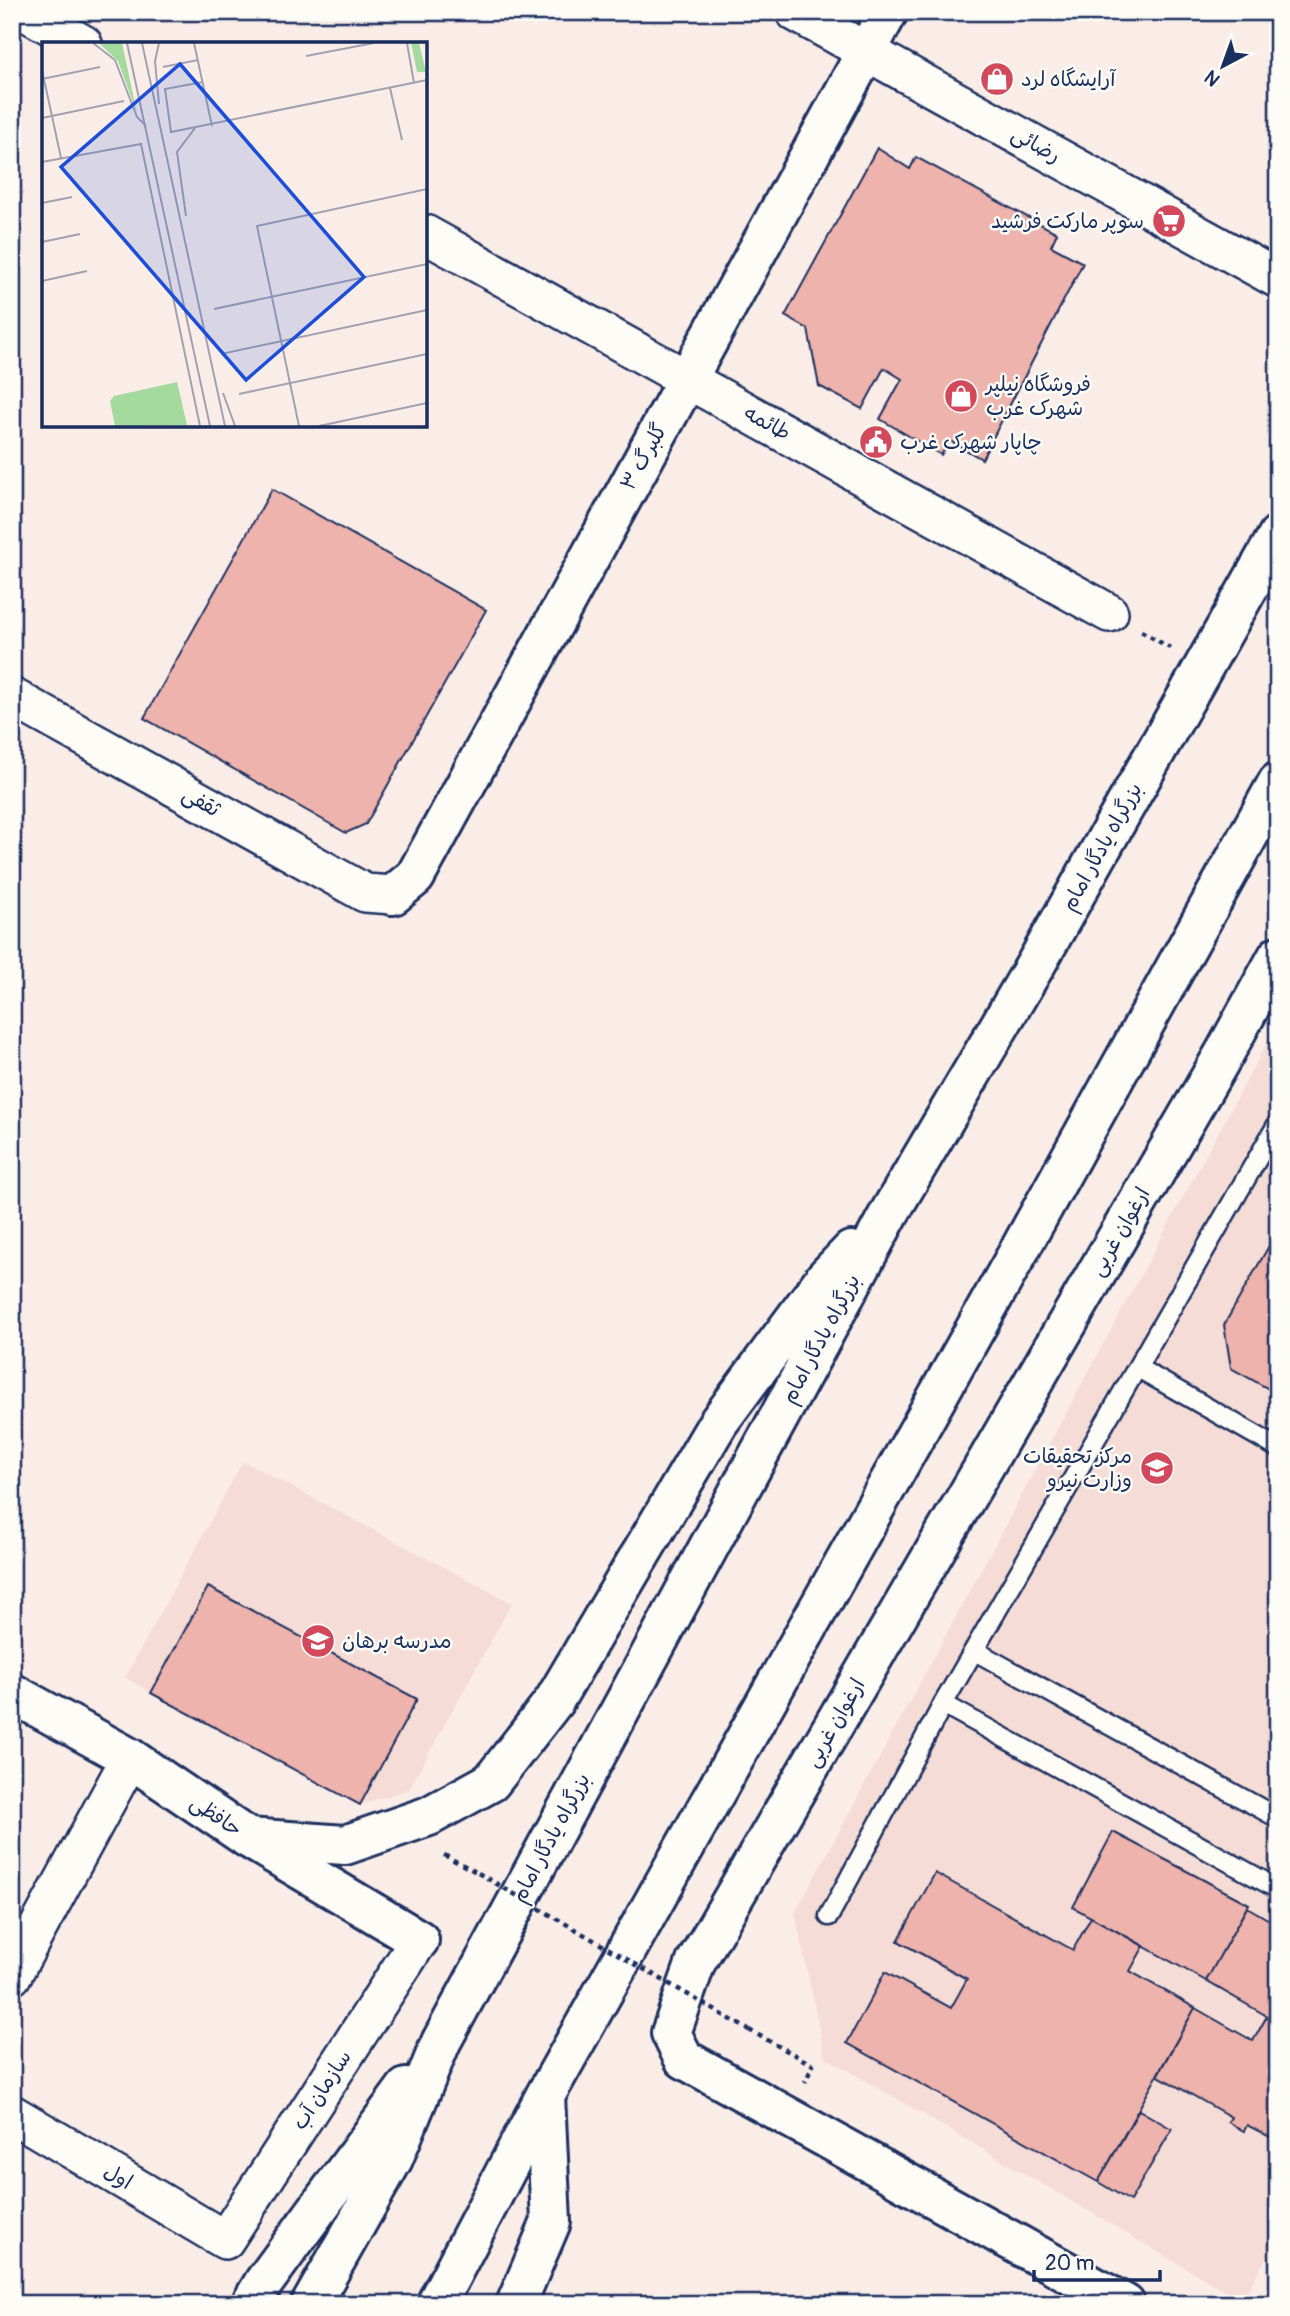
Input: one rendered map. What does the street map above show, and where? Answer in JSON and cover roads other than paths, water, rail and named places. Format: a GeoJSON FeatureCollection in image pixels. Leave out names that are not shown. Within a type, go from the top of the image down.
{"type":"FeatureCollection","features":[{"type":"Feature","properties":{"kind":"main road","name":"گلبرگ ۳"},"geometry":{"type":"LineString","coordinates":[[393,895],[415,877],[888,12]]}},
{"type":"Feature","properties":{"kind":"main road","name":"بزرگراه یادگار امام"},"geometry":{"type":"LineString","coordinates":[[311,2304],[393,2159],[441,2042],[890,1212],[1036,964],[1278,535]]}},
{"type":"Feature","properties":{"kind":"main road"},"geometry":{"type":"LineString","coordinates":[[436,2304],[545,2096],[1019,1251],[1278,782]]}},
{"type":"Feature","properties":{"kind":"main road","name":"ارغوان غربی"},"geometry":{"type":"LineString","coordinates":[[1125,2304],[684,2059],[671,2033],[696,1962],[1224,1054],[1278,956]]}},
{"type":"Feature","properties":{"kind":"main road"},"geometry":{"type":"LineString","coordinates":[[248,1838],[345,1845],[429,1816],[491,1782],[554,1701],[718,1423],[825,1278],[890,1212]]}},
{"type":"Feature","properties":{"kind":"main road","name":"حافظی"},"geometry":{"type":"LineString","coordinates":[[12,1693],[130,1758],[248,1838],[419,1941]]}},
{"type":"Feature","properties":{"kind":"main road"},"geometry":{"type":"LineString","coordinates":[[251,2304],[264,2282],[441,2042]]}},
{"type":"Feature","properties":{"kind":"main road"},"geometry":{"type":"LineString","coordinates":[[516,2304],[551,2222],[545,2096]]}},
{"type":"Feature","properties":{"kind":"street"},"geometry":{"type":"LineString","coordinates":[[26,12],[79,42]]}},
{"type":"Feature","properties":{"kind":"street","name":"رضائی"},"geometry":{"type":"LineString","coordinates":[[795,12],[1278,279]]}},
{"type":"Feature","properties":{"kind":"street","name":"طائمه"},"geometry":{"type":"LineString","coordinates":[[427,235],[1109,613]]}},
{"type":"Feature","properties":{"kind":"street","name":"ثقفی"},"geometry":{"type":"LineString","coordinates":[[12,696],[365,893],[393,895]]}},
{"type":"Feature","properties":{"kind":"street"},"geometry":{"type":"LineString","coordinates":[[12,1976],[130,1758]]}},
{"type":"Feature","properties":{"kind":"street","name":"سازمان آب"},"geometry":{"type":"LineString","coordinates":[[225,2240],[419,1941]]}},
{"type":"Feature","properties":{"kind":"street","name":"اول"},"geometry":{"type":"LineString","coordinates":[[12,2114],[225,2240]]}},
{"type":"Feature","properties":{"kind":"lane"},"geometry":{"type":"LineString","coordinates":[[829,1916],[943,1704],[1278,1123]]}},
{"type":"Feature","properties":{"kind":"lane"},"geometry":{"type":"LineString","coordinates":[[1138,1368],[1278,1448]]}},
{"type":"Feature","properties":{"kind":"lane"},"geometry":{"type":"LineString","coordinates":[[975,1651],[1278,1818]]}},
{"type":"Feature","properties":{"kind":"lane"},"geometry":{"type":"LineString","coordinates":[[943,1704],[1278,1889]]}},
{"type":"Feature","properties":{"kind":"place","name":"آرایشگاه لرد"},"geometry":{"type":"Point","coordinates":[997,79]}},
{"type":"Feature","properties":{"kind":"place","name":"سوپر مارکت فرشید"},"geometry":{"type":"Point","coordinates":[1169,221]}},
{"type":"Feature","properties":{"kind":"place","name":"فروشگاه نیلپر شهرک غرب"},"geometry":{"type":"Point","coordinates":[961,396]}},
{"type":"Feature","properties":{"kind":"place","name":"چاپار شهرک غرب"},"geometry":{"type":"Point","coordinates":[876,442]}},
{"type":"Feature","properties":{"kind":"place","name":"مرکز تحقیقات وزارت نیرو"},"geometry":{"type":"Point","coordinates":[1157,1468]}},
{"type":"Feature","properties":{"kind":"place","name":"مدرسه برهان"},"geometry":{"type":"Point","coordinates":[318,1641]}}]}
